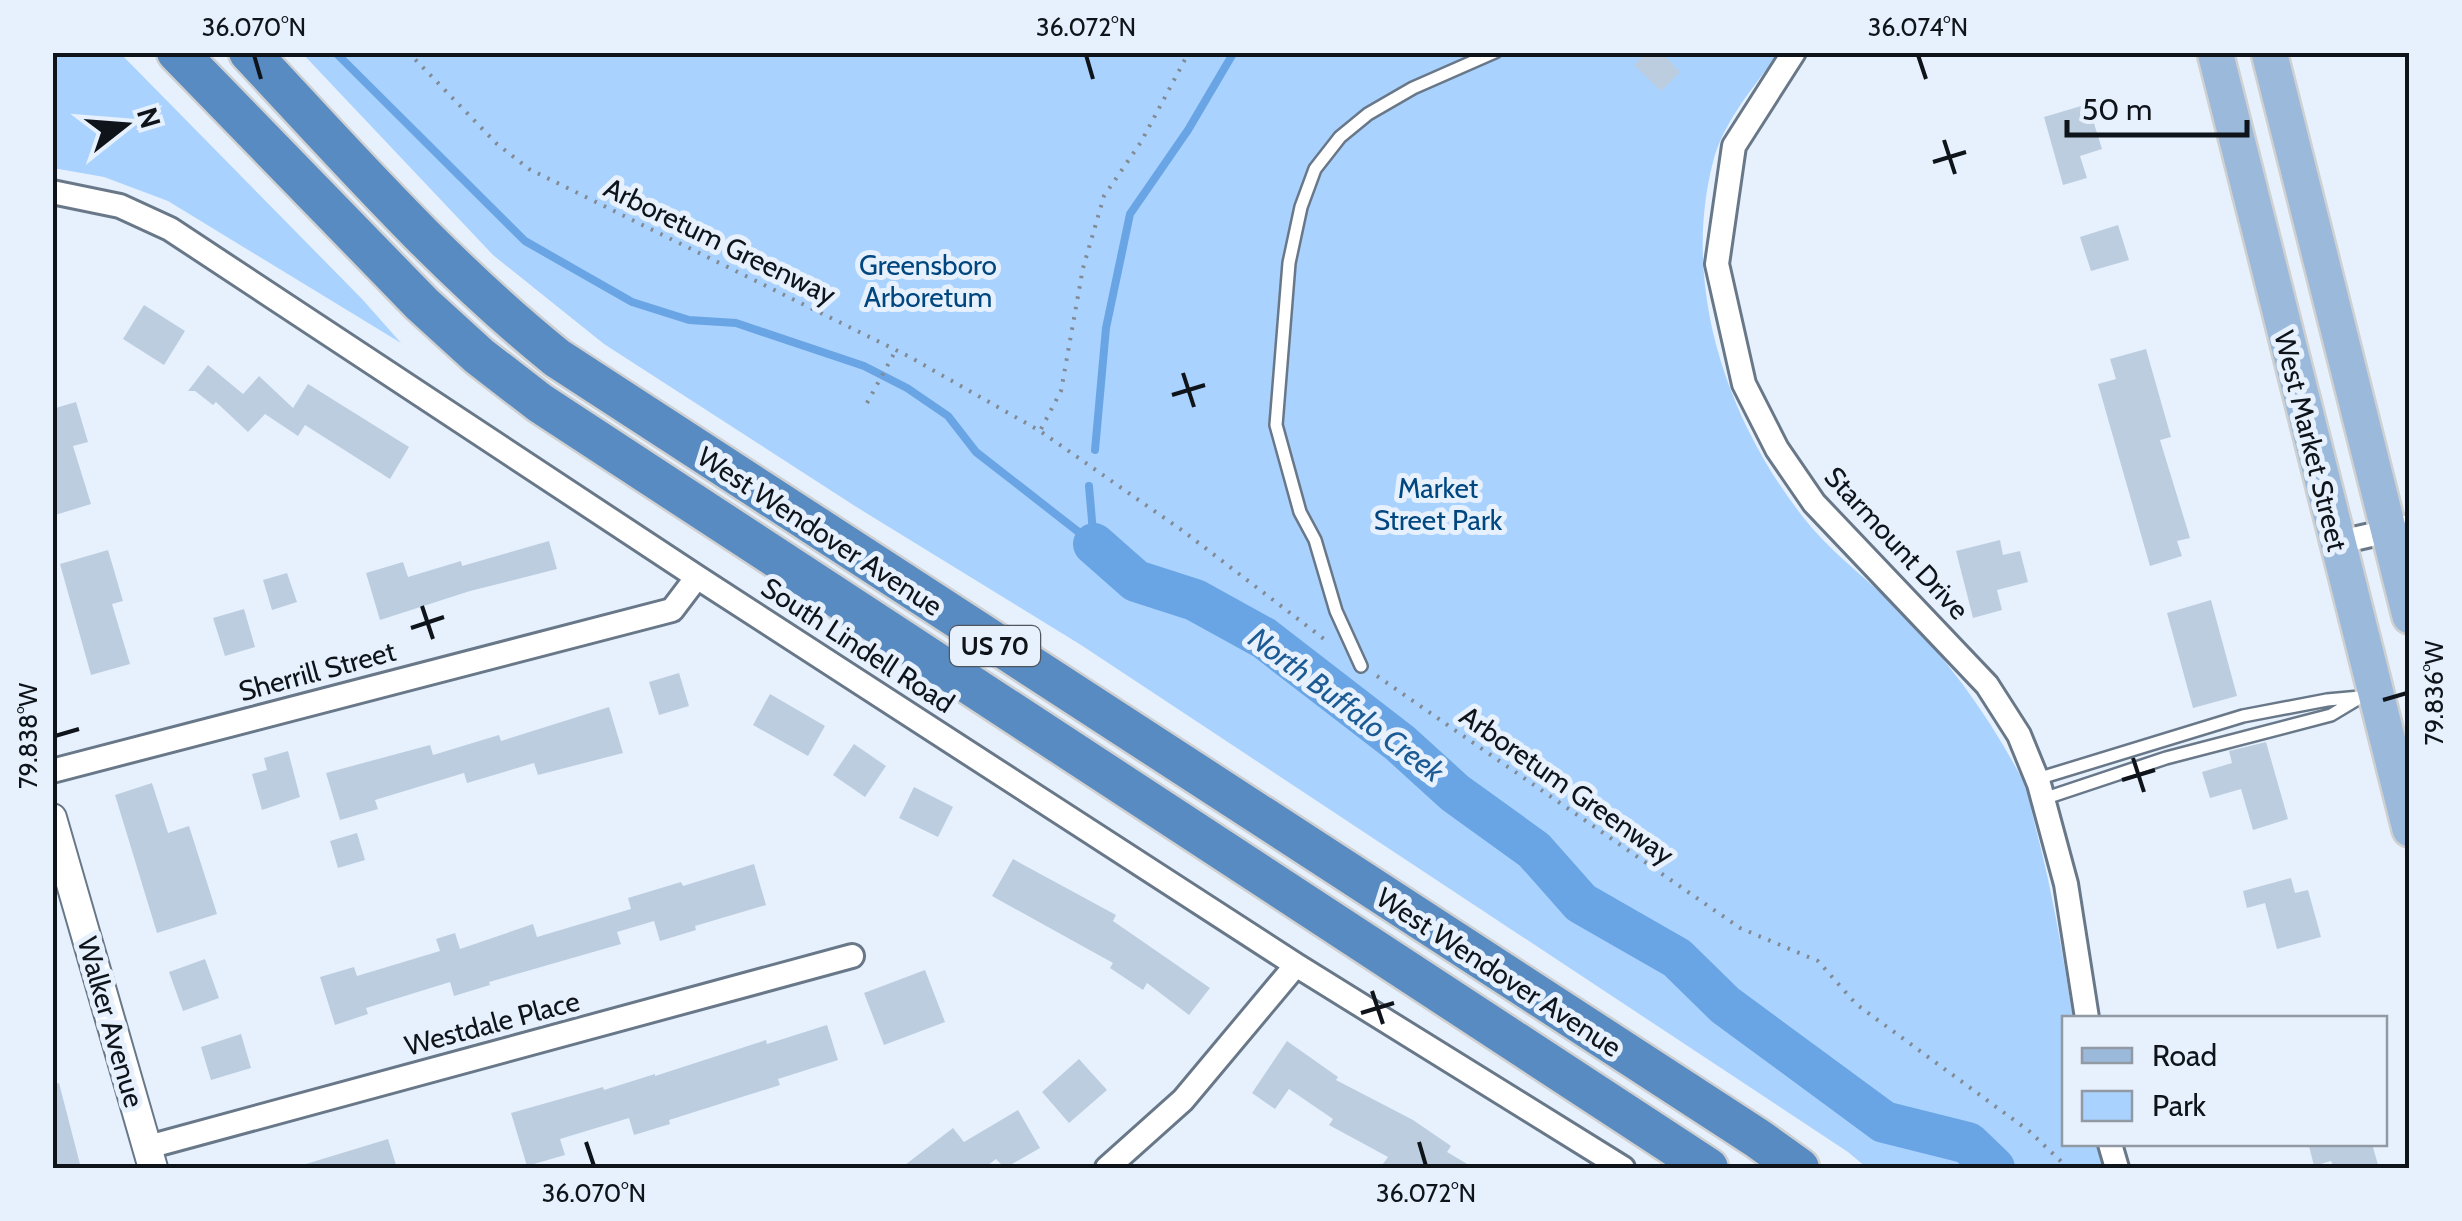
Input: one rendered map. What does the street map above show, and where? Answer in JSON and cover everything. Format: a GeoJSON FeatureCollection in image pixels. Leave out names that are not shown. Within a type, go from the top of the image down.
{"type":"FeatureCollection","features":[{"type":"Feature","properties":{"kind":"highway","name":"West Wendover Avenue"},"geometry":{"type":"LineString","coordinates":[[176,52],[422,304],[479,356],[540,403],[1708,1168]]}},
{"type":"Feature","properties":{"kind":"highway","name":"West Wendover Avenue"},"geometry":{"type":"LineString","coordinates":[[249,52],[441,258],[496,310],[557,358],[1799,1168]]}},
{"type":"Feature","properties":{"kind":"main road","name":"West Market Street"},"geometry":{"type":"LineString","coordinates":[[2215,52],[2336,544],[2366,697],[2410,829]]}},
{"type":"Feature","properties":{"kind":"main road","name":"West Market Street"},"geometry":{"type":"LineString","coordinates":[[2269,52],[2398,528],[2410,616]]}},
{"type":"Feature","properties":{"kind":"street","name":"Starmount Drive"},"geometry":{"type":"LineString","coordinates":[[1794,52],[1734,146],[1717,264],[1744,384],[1776,449],[1814,503],[1986,685],[2019,735],[2040,789],[2066,884],[2087,1016]]}},
{"type":"Feature","properties":{"kind":"street","name":"South Lindell Road"},"geometry":{"type":"LineString","coordinates":[[52,192],[120,206],[170,229],[1296,965],[1624,1168]]}},
{"type":"Feature","properties":{"kind":"street"},"geometry":{"type":"LineString","coordinates":[[2336,544],[2398,528]]}},
{"type":"Feature","properties":{"kind":"street","name":"Sherrill Street"},"geometry":{"type":"LineString","coordinates":[[52,771],[672,610],[697,576]]}},
{"type":"Feature","properties":{"kind":"street","name":"Walker Avenue"},"geometry":{"type":"LineString","coordinates":[[52,818],[150,1158]]}},
{"type":"Feature","properties":{"kind":"street","name":"Westdale Place"},"geometry":{"type":"LineString","coordinates":[[150,1158],[852,956]]}},
{"type":"Feature","properties":{"kind":"street"},"geometry":{"type":"LineString","coordinates":[[1107,1168],[1184,1100],[1296,965]]}},
{"type":"Feature","properties":{"kind":"lane"},"geometry":{"type":"LineString","coordinates":[[1362,666],[1336,611],[1315,540],[1300,512],[1276,425],[1288,262],[1315,169],[1340,137],[1368,114],[1413,88],[1495,52]]}},
{"type":"Feature","properties":{"kind":"lane"},"geometry":{"type":"LineString","coordinates":[[2040,789],[2331,715],[2366,697]]}},
{"type":"Feature","properties":{"kind":"lane"},"geometry":{"type":"LineString","coordinates":[[2040,789],[2243,716],[2366,697]]}},
{"type":"Feature","properties":{"kind":"path","name":"Arboretum Greenway"},"geometry":{"type":"LineString","coordinates":[[408,52],[497,144],[529,169],[896,350],[1040,431],[1183,531],[1362,666],[1740,928],[1818,961],[1856,1004],[2029,1130],[2068,1168]]}},
{"type":"Feature","properties":{"kind":"path"},"geometry":{"type":"LineString","coordinates":[[1040,431],[1061,391],[1083,268],[1104,196],[1142,142],[1189,52]]}},
{"type":"Feature","properties":{"kind":"path"},"geometry":{"type":"LineString","coordinates":[[867,403],[896,350]]}},
{"type":"Feature","properties":{"kind":"green space"},"geometry":{"type":"Polygon","coordinates":[[[52,53],[120,53],[401,343],[168,201],[104,177],[53,168],[52,53]]]}},
{"type":"Feature","properties":{"kind":"green space","name":"Market Street Park"},"geometry":{"type":"Polygon","coordinates":[[[302,53],[1779,53],[1732,118],[1713,162],[1704,210],[1703,259],[1708,308],[1719,356],[1757,447],[1783,489],[1822,539],[1935,649],[1981,710],[2020,775],[2048,879],[2073,1016],[2062,1016],[2062,1146],[2099,1146],[2105,1168],[1867,1168],[1081,645],[858,508],[604,344],[493,255],[302,53]]]}},
{"type":"Feature","properties":{"kind":"building"},"geometry":{"type":"Polygon","coordinates":[[[1647,52],[1661,52],[1680,72],[1661,91],[1634,65],[1647,52]]]}},
{"type":"Feature","properties":{"kind":"building"},"geometry":{"type":"Polygon","coordinates":[[[2088,104],[2102,149],[2080,156],[2087,178],[2063,185],[2044,117],[2088,104]]]}},
{"type":"Feature","properties":{"kind":"building"},"geometry":{"type":"Polygon","coordinates":[[[2118,225],[2129,260],[2091,271],[2080,237],[2118,225]]]}},
{"type":"Feature","properties":{"kind":"building"},"geometry":{"type":"Polygon","coordinates":[[[144,305],[185,331],[164,365],[123,339],[144,305]]]}},
{"type":"Feature","properties":{"kind":"building"},"geometry":{"type":"Polygon","coordinates":[[[2146,349],[2171,437],[2160,440],[2190,538],[2177,541],[2182,556],[2150,566],[2098,384],[2116,379],[2110,359],[2146,349]]]}},
{"type":"Feature","properties":{"kind":"building"},"geometry":{"type":"Polygon","coordinates":[[[208,365],[243,394],[259,376],[293,408],[308,384],[409,447],[390,479],[305,425],[298,436],[265,414],[248,432],[216,402],[213,405],[195,391],[188,391],[208,365]]]}},
{"type":"Feature","properties":{"kind":"building"},"geometry":{"type":"Polygon","coordinates":[[[76,402],[88,442],[73,446],[91,504],[52,516],[52,409],[76,402]]]}},
{"type":"Feature","properties":{"kind":"building"},"geometry":{"type":"Polygon","coordinates":[[[2000,540],[2003,555],[2020,551],[2028,582],[1997,590],[2002,610],[1973,618],[1956,551],[2000,540]]]}},
{"type":"Feature","properties":{"kind":"building"},"geometry":{"type":"Polygon","coordinates":[[[549,541],[557,569],[380,620],[366,573],[403,562],[408,577],[549,541]]]}},
{"type":"Feature","properties":{"kind":"building"},"geometry":{"type":"Polygon","coordinates":[[[108,550],[123,601],[112,604],[130,664],[91,675],[60,564],[108,550]]]}},
{"type":"Feature","properties":{"kind":"building"},"geometry":{"type":"Polygon","coordinates":[[[287,573],[297,602],[272,610],[263,580],[287,573]]]}},
{"type":"Feature","properties":{"kind":"building"},"geometry":{"type":"Polygon","coordinates":[[[2211,600],[2237,696],[2193,708],[2167,613],[2211,600]]]}},
{"type":"Feature","properties":{"kind":"building"},"geometry":{"type":"Polygon","coordinates":[[[244,609],[255,647],[225,656],[213,618],[244,609]]]}},
{"type":"Feature","properties":{"kind":"building"},"geometry":{"type":"Polygon","coordinates":[[[679,673],[689,706],[659,715],[649,682],[679,673]]]}},
{"type":"Feature","properties":{"kind":"building"},"geometry":{"type":"Polygon","coordinates":[[[770,694],[825,726],[808,756],[753,725],[770,694]]]}},
{"type":"Feature","properties":{"kind":"building"},"geometry":{"type":"Polygon","coordinates":[[[609,707],[623,753],[538,775],[534,763],[467,783],[464,773],[375,800],[378,809],[340,820],[326,773],[430,745],[433,755],[499,735],[501,741],[609,707]]]}},
{"type":"Feature","properties":{"kind":"building"},"geometry":{"type":"Polygon","coordinates":[[[2266,742],[2288,819],[2253,830],[2241,789],[2210,798],[2202,772],[2232,763],[2229,751],[2266,742]]]}},
{"type":"Feature","properties":{"kind":"building"},"geometry":{"type":"Polygon","coordinates":[[[854,744],[886,766],[865,797],[833,775],[854,744]]]}},
{"type":"Feature","properties":{"kind":"building"},"geometry":{"type":"Polygon","coordinates":[[[288,751],[300,797],[262,810],[252,774],[267,770],[264,758],[288,751]]]}},
{"type":"Feature","properties":{"kind":"building"},"geometry":{"type":"Polygon","coordinates":[[[152,783],[168,833],[189,826],[217,914],[157,933],[115,795],[152,783]]]}},
{"type":"Feature","properties":{"kind":"building"},"geometry":{"type":"Polygon","coordinates":[[[914,787],[953,807],[938,837],[899,818],[914,787]]]}},
{"type":"Feature","properties":{"kind":"building"},"geometry":{"type":"Polygon","coordinates":[[[357,833],[365,860],[338,868],[330,841],[357,833]]]}},
{"type":"Feature","properties":{"kind":"building"},"geometry":{"type":"Polygon","coordinates":[[[1013,859],[1116,915],[1113,921],[1210,988],[1189,1015],[1147,983],[1143,990],[1110,968],[1113,963],[992,896],[1013,859]]]}},
{"type":"Feature","properties":{"kind":"building"},"geometry":{"type":"Polygon","coordinates":[[[754,864],[766,905],[660,941],[654,921],[617,932],[621,944],[454,996],[450,982],[366,1008],[368,1014],[335,1025],[320,977],[354,967],[357,976],[440,951],[436,939],[455,933],[460,949],[533,924],[537,937],[631,909],[628,898],[754,864]]]}},
{"type":"Feature","properties":{"kind":"building"},"geometry":{"type":"Polygon","coordinates":[[[2291,878],[2295,893],[2308,890],[2321,937],[2277,949],[2265,903],[2247,908],[2243,891],[2291,878]]]}},
{"type":"Feature","properties":{"kind":"building"},"geometry":{"type":"Polygon","coordinates":[[[205,959],[219,998],[183,1011],[169,972],[205,959]]]}},
{"type":"Feature","properties":{"kind":"building"},"geometry":{"type":"Polygon","coordinates":[[[925,970],[945,1022],[884,1045],[864,993],[925,970]]]}},
{"type":"Feature","properties":{"kind":"building"},"geometry":{"type":"Polygon","coordinates":[[[827,1025],[838,1060],[778,1079],[780,1085],[634,1135],[629,1118],[560,1139],[565,1155],[527,1166],[511,1113],[827,1025]]]}},
{"type":"Feature","properties":{"kind":"building"},"geometry":{"type":"Polygon","coordinates":[[[241,1034],[251,1068],[211,1080],[201,1047],[241,1034]]]}},
{"type":"Feature","properties":{"kind":"building"},"geometry":{"type":"Polygon","coordinates":[[[1287,1041],[1338,1077],[1336,1080],[1413,1120],[1451,1146],[1447,1152],[1474,1168],[1380,1168],[1388,1157],[1329,1125],[1333,1119],[1289,1089],[1275,1109],[1252,1093],[1287,1041]]]}},
{"type":"Feature","properties":{"kind":"building"},"geometry":{"type":"Polygon","coordinates":[[[1079,1059],[1107,1090],[1069,1123],[1042,1092],[1079,1059]]]}},
{"type":"Feature","properties":{"kind":"building"},"geometry":{"type":"Polygon","coordinates":[[[59,1083],[81,1168],[52,1168],[52,1084],[59,1083]]]}},
{"type":"Feature","properties":{"kind":"building"},"geometry":{"type":"Polygon","coordinates":[[[1018,1110],[1040,1148],[1005,1168],[996,1159],[984,1168],[901,1168],[953,1128],[964,1142],[1018,1110]]]}},
{"type":"Feature","properties":{"kind":"building"},"geometry":{"type":"Polygon","coordinates":[[[388,1139],[397,1168],[307,1168],[306,1164],[388,1139]]]}},
{"type":"Feature","properties":{"kind":"building"},"geometry":{"type":"Polygon","coordinates":[[[2309,1146],[2373,1146],[2379,1168],[2334,1168],[2331,1161],[2314,1166],[2309,1146]]]}},
{"type":"Feature","properties":{"kind":"waterway","name":"North Buffalo Creek"},"geometry":{"type":"LineString","coordinates":[[335,52],[525,241],[632,302],[689,320],[736,323],[864,366],[907,388],[948,416],[976,452],[1094,544]]}},
{"type":"Feature","properties":{"kind":"waterway"},"geometry":{"type":"LineString","coordinates":[[1095,450],[1106,328],[1130,214],[1188,130],[1234,52]]}},
{"type":"Feature","properties":{"kind":"waterway"},"geometry":{"type":"LineString","coordinates":[[1089,486],[1094,544]]}},
{"type":"Feature","properties":{"kind":"waterway","name":"North Buffalo Creek"},"geometry":{"type":"LineString","coordinates":[[1094,544],[1136,581],[1195,600],[1264,638],[1400,743],[1455,793],[1534,850],[1581,903],[1677,958],[1725,1005],[1884,1122],[1968,1143],[1994,1168]]}},
{"type":"Feature","properties":{"kind":"park label","name":"Greensboro Arboretum"},"geometry":{"type":"Point","coordinates":[928,281]}}]}
